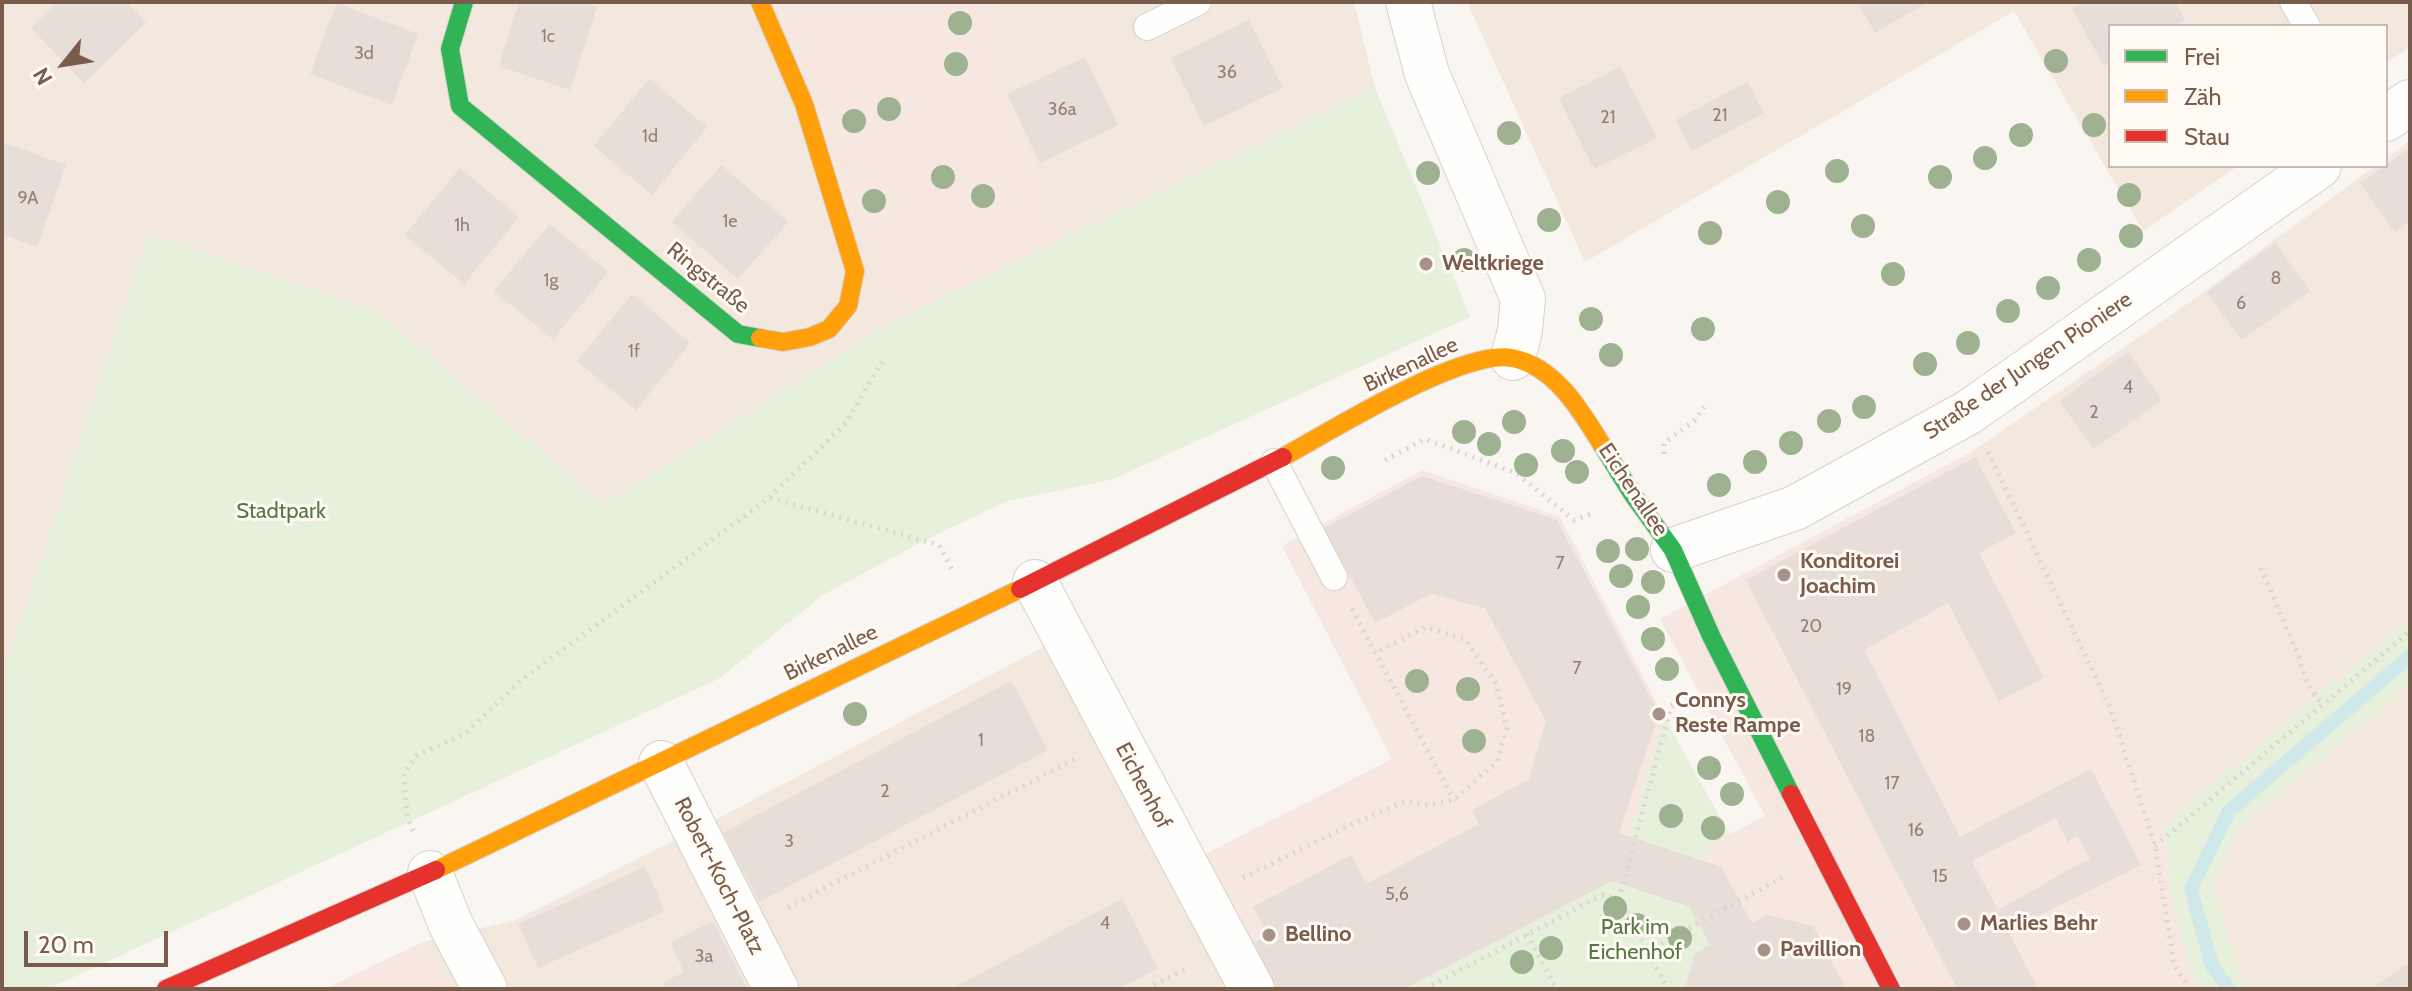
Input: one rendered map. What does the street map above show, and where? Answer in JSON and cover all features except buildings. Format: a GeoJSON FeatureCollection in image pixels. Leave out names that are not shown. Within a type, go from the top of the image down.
{"type":"FeatureCollection","features":[{"type":"Feature","properties":{"kind":"street","name":"Ringstraße"},"geometry":{"type":"LineString","coordinates":[[464,2],[450,49],[460,106],[738,334],[783,342],[810,337],[829,329],[848,306],[855,271],[804,104],[760,2]]}},
{"type":"Feature","properties":{"kind":"street"},"geometry":{"type":"LineString","coordinates":[[1408,2],[1427,74],[1523,299],[1513,358]]}},
{"type":"Feature","properties":{"kind":"street"},"geometry":{"type":"LineString","coordinates":[[2388,118],[2410,102]]}},
{"type":"Feature","properties":{"kind":"street","name":"Straße der Jungen Pioniere"},"geometry":{"type":"LineString","coordinates":[[1673,550],[1795,508],[1969,412],[2316,168]]}},
{"type":"Feature","properties":{"kind":"street","name":"Birkenallee"},"geometry":{"type":"LineString","coordinates":[[166,989],[430,873],[661,763],[1035,582],[1274,462],[1428,379],[1464,364],[1493,358],[1513,358]]}},
{"type":"Feature","properties":{"kind":"street","name":"Eichenallee"},"geometry":{"type":"LineString","coordinates":[[1513,358],[1559,384],[1582,412],[1633,495],[1673,550],[1712,638],[1891,989]]}},
{"type":"Feature","properties":{"kind":"street","name":"Eichenhof"},"geometry":{"type":"LineString","coordinates":[[1035,582],[1252,989]]}},
{"type":"Feature","properties":{"kind":"street","name":"Robert-Koch-Platz"},"geometry":{"type":"LineString","coordinates":[[661,763],[776,989]]}},
{"type":"Feature","properties":{"kind":"street"},"geometry":{"type":"LineString","coordinates":[[430,873],[451,925],[485,989]]}},
{"type":"Feature","properties":{"kind":"lane"},"geometry":{"type":"LineString","coordinates":[[1147,27],[1198,2]]}},
{"type":"Feature","properties":{"kind":"lane"},"geometry":{"type":"LineString","coordinates":[[2293,2],[2306,24]]}},
{"type":"Feature","properties":{"kind":"lane"},"geometry":{"type":"LineString","coordinates":[[1274,462],[1334,577]]}},
{"type":"Feature","properties":{"kind":"path"},"geometry":{"type":"LineString","coordinates":[[430,873],[407,816],[404,773],[416,756],[466,733],[520,681],[769,498],[846,423],[883,360]]}},
{"type":"Feature","properties":{"kind":"path"},"geometry":{"type":"LineString","coordinates":[[1664,467],[1664,443],[1694,421],[1704,407]]}},
{"type":"Feature","properties":{"kind":"path"},"geometry":{"type":"LineString","coordinates":[[1969,412],[2110,707],[2155,846],[2174,964],[2190,989]]}},
{"type":"Feature","properties":{"kind":"path"},"geometry":{"type":"LineString","coordinates":[[1373,466],[1425,439],[1516,473],[1574,520],[1601,510]]}},
{"type":"Feature","properties":{"kind":"path"},"geometry":{"type":"LineString","coordinates":[[769,498],[939,545],[973,612]]}},
{"type":"Feature","properties":{"kind":"path"},"geometry":{"type":"LineString","coordinates":[[2261,568],[2307,683],[2322,705]]}},
{"type":"Feature","properties":{"kind":"path"},"geometry":{"type":"LineString","coordinates":[[1334,577],[1454,800]]}},
{"type":"Feature","properties":{"kind":"path"},"geometry":{"type":"LineString","coordinates":[[1203,898],[1350,825],[1406,801],[1427,805],[1454,800],[1497,762],[1507,728],[1496,684],[1466,640],[1426,627],[1375,653]]}},
{"type":"Feature","properties":{"kind":"path"},"geometry":{"type":"LineString","coordinates":[[2155,846],[2410,631]]}},
{"type":"Feature","properties":{"kind":"path"},"geometry":{"type":"LineString","coordinates":[[1668,989],[1619,899],[1671,706],[1731,675]]}},
{"type":"Feature","properties":{"kind":"path"},"geometry":{"type":"LineString","coordinates":[[746,929],[1117,737]]}},
{"type":"Feature","properties":{"kind":"path"},"geometry":{"type":"LineString","coordinates":[[1647,951],[1823,856]]}},
{"type":"Feature","properties":{"kind":"path"},"geometry":{"type":"LineString","coordinates":[[1425,989],[1602,895],[1619,899]]}},
{"type":"Feature","properties":{"kind":"path"},"geometry":{"type":"LineString","coordinates":[[1527,934],[1556,989]]}},
{"type":"Feature","properties":{"kind":"shaded area"},"geometry":{"type":"Polygon","coordinates":[[[2,2],[776,2],[891,322],[603,505],[376,311],[149,234],[2,677],[2,2]]]}},
{"type":"Feature","properties":{"kind":"shaded area"},"geometry":{"type":"Polygon","coordinates":[[[776,2],[994,2],[1000,75],[1061,241],[891,322],[776,2]]]}},
{"type":"Feature","properties":{"kind":"shaded area"},"geometry":{"type":"Polygon","coordinates":[[[994,2],[1354,2],[1375,88],[1061,241],[1000,75],[994,2]]]}},
{"type":"Feature","properties":{"kind":"shaded area"},"geometry":{"type":"Polygon","coordinates":[[[1467,2],[2410,2],[2410,47],[2388,62],[2388,24],[2108,24],[2108,168],[2235,168],[2143,231],[2014,11],[1585,262],[1467,2]]]}},
{"type":"Feature","properties":{"kind":"shaded area"},"geometry":{"type":"Polygon","coordinates":[[[2410,141],[2410,619],[2164,825],[1971,452],[2190,302],[2372,168],[2388,168],[2388,157],[2410,141]]]}},
{"type":"Feature","properties":{"kind":"shaded area"},"geometry":{"type":"Polygon","coordinates":[[[1971,452],[2164,825],[2170,890],[2193,978],[2200,989],[1671,989],[1708,846],[1765,816],[1660,619],[1971,452]]]}},
{"type":"Feature","properties":{"kind":"shaded area"},"geometry":{"type":"Polygon","coordinates":[[[1422,470],[1560,517],[1663,715],[1612,901],[1442,989],[1257,989],[1190,862],[1392,759],[1282,546],[1422,470]]]}},
{"type":"Feature","properties":{"kind":"shaded area"},"geometry":{"type":"Polygon","coordinates":[[[1072,632],[1257,989],[450,989],[425,941],[513,921],[717,819],[1072,632]]]}},
{"type":"Feature","properties":{"kind":"shaded area"},"geometry":{"type":"Polygon","coordinates":[[[2410,684],[2410,989],[2251,989],[2240,974],[2213,887],[2239,828],[2410,684]]]}},
{"type":"Feature","properties":{"kind":"shaded area"},"geometry":{"type":"Polygon","coordinates":[[[425,941],[450,989],[324,989],[425,941]]]}},
{"type":"Feature","properties":{"kind":"green space","name":"Stadtpark"},"geometry":{"type":"Polygon","coordinates":[[[1375,88],[1470,317],[1113,479],[1005,502],[929,538],[821,596],[720,678],[48,989],[2,989],[2,677],[149,234],[376,311],[603,505],[891,322],[1375,88]]]}},
{"type":"Feature","properties":{"kind":"green space"},"geometry":{"type":"Polygon","coordinates":[[[2410,619],[2410,684],[2239,828],[2213,887],[2240,974],[2251,989],[2200,989],[2193,978],[2170,890],[2164,825],[2410,619]]]}},
{"type":"Feature","properties":{"kind":"green space","name":"Park im Eichenhof"},"geometry":{"type":"Polygon","coordinates":[[[1663,715],[1730,835],[1708,846],[1692,910],[1710,945],[1695,954],[1684,989],[1404,989],[1612,881],[1617,882],[1663,715]]]}},
{"type":"Feature","properties":{"kind":"waterway"},"geometry":{"type":"LineString","coordinates":[[2229,989],[2212,966],[2191,889],[2229,811],[2410,656]]}},
{"type":"Feature","properties":{"kind":"traffic: fast"},"geometry":{"type":"LineString","coordinates":[[464,2],[450,49],[460,106],[738,334],[760,338]]}},
{"type":"Feature","properties":{"kind":"traffic: fast"},"geometry":{"type":"LineString","coordinates":[[1602,445],[1673,550],[1712,638],[1791,794]]}},
{"type":"Feature","properties":{"kind":"traffic: slow"},"geometry":{"type":"LineString","coordinates":[[760,2],[804,104],[855,271],[848,306],[829,329],[810,337],[783,342],[760,338]]}},
{"type":"Feature","properties":{"kind":"traffic: slow"},"geometry":{"type":"LineString","coordinates":[[1283,457],[1396,394],[1430,379],[1461,366],[1489,359],[1512,358],[1541,370],[1554,380],[1602,445]]}},
{"type":"Feature","properties":{"kind":"traffic: slow"},"geometry":{"type":"LineString","coordinates":[[436,870],[1020,589]]}},
{"type":"Feature","properties":{"kind":"traffic: jam"},"geometry":{"type":"LineString","coordinates":[[1020,589],[1283,457]]}},
{"type":"Feature","properties":{"kind":"traffic: jam"},"geometry":{"type":"LineString","coordinates":[[1791,794],[1891,989]]}},
{"type":"Feature","properties":{"kind":"traffic: jam"},"geometry":{"type":"LineString","coordinates":[[166,989],[436,870]]}},
{"type":"Feature","properties":{"kind":"place","name":"Weltkriege"},"geometry":{"type":"Point","coordinates":[1426,264]}},
{"type":"Feature","properties":{"kind":"place","name":"Konditorei Joachim"},"geometry":{"type":"Point","coordinates":[1784,575]}},
{"type":"Feature","properties":{"kind":"place","name":"Connys Reste Rampe"},"geometry":{"type":"Point","coordinates":[1659,714]}},
{"type":"Feature","properties":{"kind":"place","name":"Marlies Behr"},"geometry":{"type":"Point","coordinates":[1964,924]}},
{"type":"Feature","properties":{"kind":"place","name":"Bellino"},"geometry":{"type":"Point","coordinates":[1269,935]}},
{"type":"Feature","properties":{"kind":"place","name":"Pavillion"},"geometry":{"type":"Point","coordinates":[1764,950]}}]}
